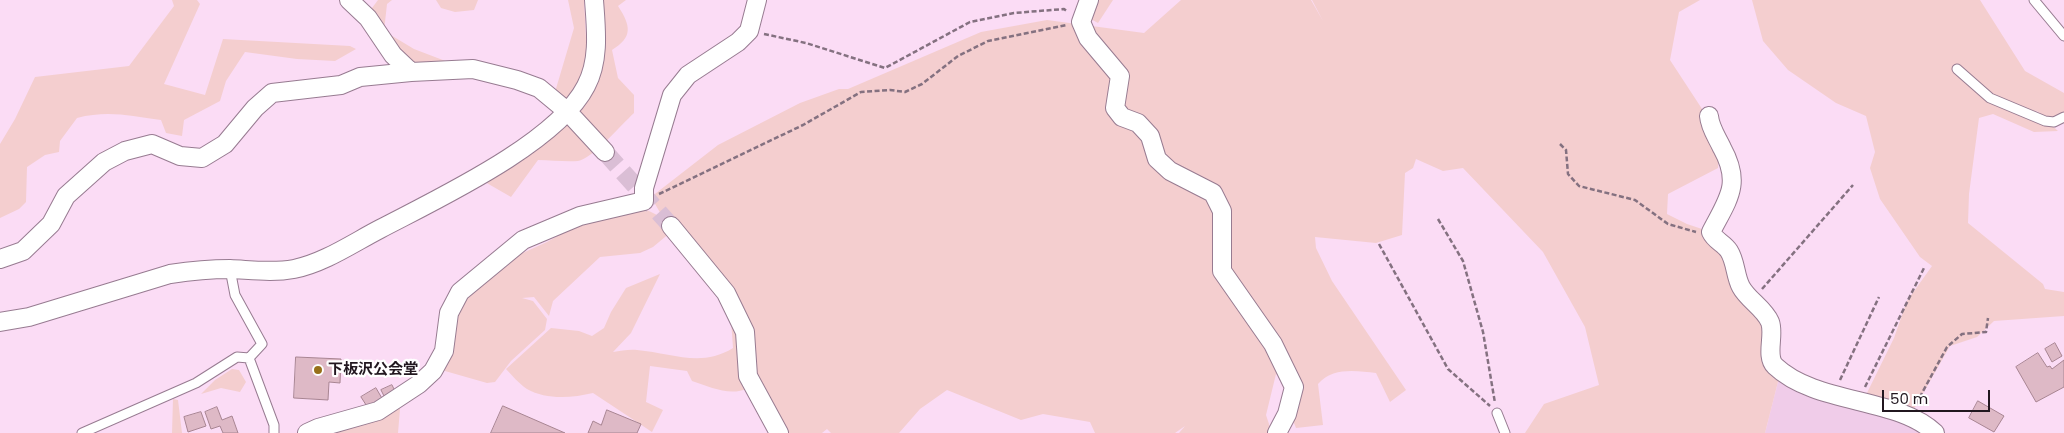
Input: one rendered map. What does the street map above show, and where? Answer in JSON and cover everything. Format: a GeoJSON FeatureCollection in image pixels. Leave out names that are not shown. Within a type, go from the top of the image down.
{"type":"FeatureCollection","features":[{"type":"Feature","properties":{"kind":"street"},"geometry":{"type":"LineString","coordinates":[[349,0],[368,18],[393,55],[411,72]]}},
{"type":"Feature","properties":{"kind":"street"},"geometry":{"type":"LineString","coordinates":[[0,322],[29,317],[170,274],[230,269],[269,271],[296,268],[330,256],[473,180],[533,140],[568,112],[587,85],[597,47],[594,0]]}},
{"type":"Feature","properties":{"kind":"street"},"geometry":{"type":"LineString","coordinates":[[307,433],[318,428],[378,411],[419,384],[433,371],[444,351],[449,313],[460,292],[522,240],[580,216],[644,201],[644,188],[672,95],[688,75],[738,42],[749,31],[757,0]]}},
{"type":"Feature","properties":{"kind":"street"},"geometry":{"type":"LineString","coordinates":[[1089,0],[1081,22],[1088,38],[1120,76],[1115,108],[1122,118],[1138,123],[1150,136],[1157,159],[1170,171],[1213,193],[1222,211],[1222,271],[1274,344],[1294,386],[1287,414],[1277,433]]}},
{"type":"Feature","properties":{"kind":"street"},"geometry":{"type":"LineString","coordinates":[[0,259],[23,251],[51,224],[66,196],[104,162],[125,151],[152,144],[180,156],[202,158],[225,144],[255,108],[272,93],[340,85],[360,77],[472,69],[517,80],[539,88],[568,112],[605,152]]}},
{"type":"Feature","properties":{"kind":"street"},"geometry":{"type":"LineString","coordinates":[[1709,116],[1710,125],[1732,169],[1732,187],[1712,232],[1714,238],[1729,250],[1740,286],[1771,324],[1771,359],[1774,366],[1792,377],[1833,395],[1910,416],[1928,426],[1935,433]]}},
{"type":"Feature","properties":{"kind":"street"},"geometry":{"type":"LineString","coordinates":[[671,226],[726,293],[745,332],[748,376],[779,433]]}},
{"type":"Feature","properties":{"kind":"lane"},"geometry":{"type":"LineString","coordinates":[[2034,0],[2064,36]]}},
{"type":"Feature","properties":{"kind":"lane"},"geometry":{"type":"LineString","coordinates":[[1957,69],[1990,98],[2045,121],[2054,122],[2064,117]]}},
{"type":"Feature","properties":{"kind":"lane"},"geometry":{"type":"LineString","coordinates":[[82,433],[196,383],[237,358],[249,358],[262,344],[235,295],[230,269]]}},
{"type":"Feature","properties":{"kind":"lane"},"geometry":{"type":"LineString","coordinates":[[249,358],[274,426],[274,433]]}},
{"type":"Feature","properties":{"kind":"lane"},"geometry":{"type":"LineString","coordinates":[[1497,413],[1505,433]]}},
{"type":"Feature","properties":{"kind":"path"},"geometry":{"type":"LineString","coordinates":[[749,31],[806,42],[885,68],[970,22],[1014,12],[1064,9],[1081,22]]}},
{"type":"Feature","properties":{"kind":"path"},"geometry":{"type":"LineString","coordinates":[[644,201],[803,125],[861,92],[890,90],[906,92],[922,84],[958,56],[988,40],[1081,22]]}},
{"type":"Feature","properties":{"kind":"path"},"geometry":{"type":"LineString","coordinates":[[1560,144],[1566,150],[1568,174],[1579,186],[1635,200],[1668,224],[1714,238]]}},
{"type":"Feature","properties":{"kind":"path"},"geometry":{"type":"LineString","coordinates":[[1751,301],[1853,185]]}},
{"type":"Feature","properties":{"kind":"path"},"geometry":{"type":"LineString","coordinates":[[1438,219],[1464,261],[1483,332],[1497,413]]}},
{"type":"Feature","properties":{"kind":"path"},"geometry":{"type":"LineString","coordinates":[[1379,244],[1448,369],[1497,413]]}},
{"type":"Feature","properties":{"kind":"path"},"geometry":{"type":"LineString","coordinates":[[1858,402],[1924,268]]}},
{"type":"Feature","properties":{"kind":"path"},"geometry":{"type":"LineString","coordinates":[[1833,395],[1880,297]]}},
{"type":"Feature","properties":{"kind":"path"},"geometry":{"type":"LineString","coordinates":[[1910,416],[1947,347],[1962,334],[1986,332],[1988,318]]}},
{"type":"Feature","properties":{"kind":"shaded area"},"geometry":{"type":"Polygon","coordinates":[[[172,0],[197,0],[200,4],[164,84],[205,95],[223,39],[350,46],[356,49],[335,61],[297,59],[245,52],[226,81],[220,101],[184,120],[182,136],[166,133],[161,120],[109,114],[77,118],[60,141],[59,152],[45,155],[27,167],[26,202],[19,209],[0,218],[0,144],[15,119],[35,77],[129,66],[174,6],[172,0]]]}},
{"type":"Feature","properties":{"kind":"shaded area"},"geometry":{"type":"Polygon","coordinates":[[[378,0],[392,0],[387,4],[384,31],[414,49],[448,62],[409,62],[371,23],[372,8],[378,0]]]}},
{"type":"Feature","properties":{"kind":"shaded area"},"geometry":{"type":"Polygon","coordinates":[[[436,0],[478,0],[474,10],[455,12],[441,8],[436,0]]]}},
{"type":"Feature","properties":{"kind":"shaded area"},"geometry":{"type":"Polygon","coordinates":[[[568,0],[584,0],[587,58],[572,106],[555,92],[574,28],[568,0]]]}},
{"type":"Feature","properties":{"kind":"shaded area"},"geometry":{"type":"Polygon","coordinates":[[[599,0],[626,0],[618,6],[626,19],[627,36],[612,50],[618,78],[634,95],[634,113],[599,148],[584,159],[578,161],[538,160],[511,197],[485,182],[579,116],[584,104],[599,0]]]}},
{"type":"Feature","properties":{"kind":"shaded area"},"geometry":{"type":"Polygon","coordinates":[[[1093,0],[1113,0],[1098,23],[1087,17],[1093,0]]]}},
{"type":"Feature","properties":{"kind":"shaded area"},"geometry":{"type":"Polygon","coordinates":[[[1181,0],[1311,0],[1323,21],[1312,0],[1700,0],[1679,12],[1670,60],[1706,115],[1719,148],[1718,168],[1668,194],[1667,214],[1687,224],[1711,232],[1767,317],[1781,370],[1765,433],[1525,433],[1544,404],[1599,385],[1585,327],[1543,252],[1463,168],[1443,171],[1416,159],[1413,168],[1405,173],[1402,235],[1376,243],[1315,237],[1316,248],[1332,281],[1406,390],[1390,402],[1376,373],[1345,371],[1331,375],[1318,384],[1323,425],[1296,428],[1288,408],[1294,387],[1276,374],[1266,415],[1272,433],[1179,433],[1185,426],[1175,433],[1095,433],[1090,422],[1043,414],[1021,420],[947,390],[920,409],[899,433],[831,433],[827,429],[822,433],[781,433],[748,388],[734,392],[720,390],[692,381],[687,371],[650,366],[646,402],[663,410],[652,432],[593,393],[559,397],[534,393],[518,382],[506,369],[551,328],[579,331],[592,336],[604,328],[611,312],[626,288],[660,274],[631,333],[613,352],[634,350],[698,358],[721,354],[733,348],[731,320],[734,302],[689,252],[669,226],[651,197],[718,145],[800,103],[839,89],[848,89],[981,32],[1047,20],[1144,33],[1181,0]]]}},
{"type":"Feature","properties":{"kind":"shaded area"},"geometry":{"type":"Polygon","coordinates":[[[1752,0],[1980,0],[2025,71],[2064,93],[2064,115],[2054,122],[2035,110],[2058,131],[2034,132],[1993,114],[1979,118],[1969,194],[1968,223],[2043,284],[2045,289],[2064,292],[2064,316],[1994,321],[1977,337],[1950,346],[1910,416],[1865,397],[1894,338],[1907,301],[1932,266],[1920,257],[1880,199],[1870,168],[1875,152],[1866,116],[1836,103],[1788,70],[1763,41],[1752,0]]]}},
{"type":"Feature","properties":{"kind":"shaded area"},"geometry":{"type":"Polygon","coordinates":[[[641,207],[657,215],[671,232],[653,247],[640,253],[600,257],[553,301],[549,316],[534,297],[522,298],[533,301],[547,319],[545,330],[511,361],[495,382],[487,383],[438,369],[458,304],[508,265],[516,256],[547,242],[586,220],[641,207]]]}},
{"type":"Feature","properties":{"kind":"shaded area"},"geometry":{"type":"Polygon","coordinates":[[[232,369],[239,370],[246,382],[240,392],[221,388],[201,394],[215,380],[232,369]]]}},
{"type":"Feature","properties":{"kind":"shaded area"},"geometry":{"type":"Polygon","coordinates":[[[1781,370],[1929,433],[1765,433],[1781,370]]]}},
{"type":"Feature","properties":{"kind":"shaded area"},"geometry":{"type":"Polygon","coordinates":[[[173,399],[178,400],[182,433],[172,433],[173,399]]]}},
{"type":"Feature","properties":{"kind":"shaded area"},"geometry":{"type":"Polygon","coordinates":[[[395,406],[400,409],[398,433],[320,433],[395,406]]]}},
{"type":"Feature","properties":{"kind":"building"},"geometry":{"type":"Polygon","coordinates":[[[2055,343],[2062,356],[2052,362],[2045,349],[2055,343]]]}},
{"type":"Feature","properties":{"kind":"building"},"geometry":{"type":"Polygon","coordinates":[[[2038,353],[2047,367],[2050,366],[2052,369],[2064,360],[2064,387],[2036,402],[2016,367],[2038,353]]]}},
{"type":"Feature","properties":{"kind":"building","name":"下板沢公会堂"},"geometry":{"type":"Polygon","coordinates":[[[296,357],[341,359],[340,383],[329,382],[328,400],[294,398],[296,357]]]}},
{"type":"Feature","properties":{"kind":"building"},"geometry":{"type":"Polygon","coordinates":[[[392,385],[395,391],[384,396],[381,390],[392,385]]]}},
{"type":"Feature","properties":{"kind":"building"},"geometry":{"type":"Polygon","coordinates":[[[376,388],[383,400],[368,408],[361,397],[376,388]]]}},
{"type":"Feature","properties":{"kind":"building"},"geometry":{"type":"Polygon","coordinates":[[[1978,401],[2004,416],[1994,432],[1969,418],[1978,401]]]}},
{"type":"Feature","properties":{"kind":"building"},"geometry":{"type":"Polygon","coordinates":[[[503,406],[565,433],[491,433],[503,406]]]}},
{"type":"Feature","properties":{"kind":"building"},"geometry":{"type":"Polygon","coordinates":[[[217,407],[222,420],[232,416],[238,433],[223,433],[220,426],[211,429],[205,412],[217,407]]]}},
{"type":"Feature","properties":{"kind":"building"},"geometry":{"type":"Polygon","coordinates":[[[607,410],[641,424],[637,433],[588,433],[593,421],[601,425],[607,410]]]}},
{"type":"Feature","properties":{"kind":"building"},"geometry":{"type":"Polygon","coordinates":[[[201,412],[206,426],[188,432],[184,417],[201,412]]]}},
{"type":"Feature","properties":{"kind":"tunnel"},"geometry":{"type":"LineString","coordinates":[[605,152],[671,226]]}},
{"type":"Feature","properties":{"kind":"place","name":"下板沢公会堂"},"geometry":{"type":"Point","coordinates":[318,370]}}]}
